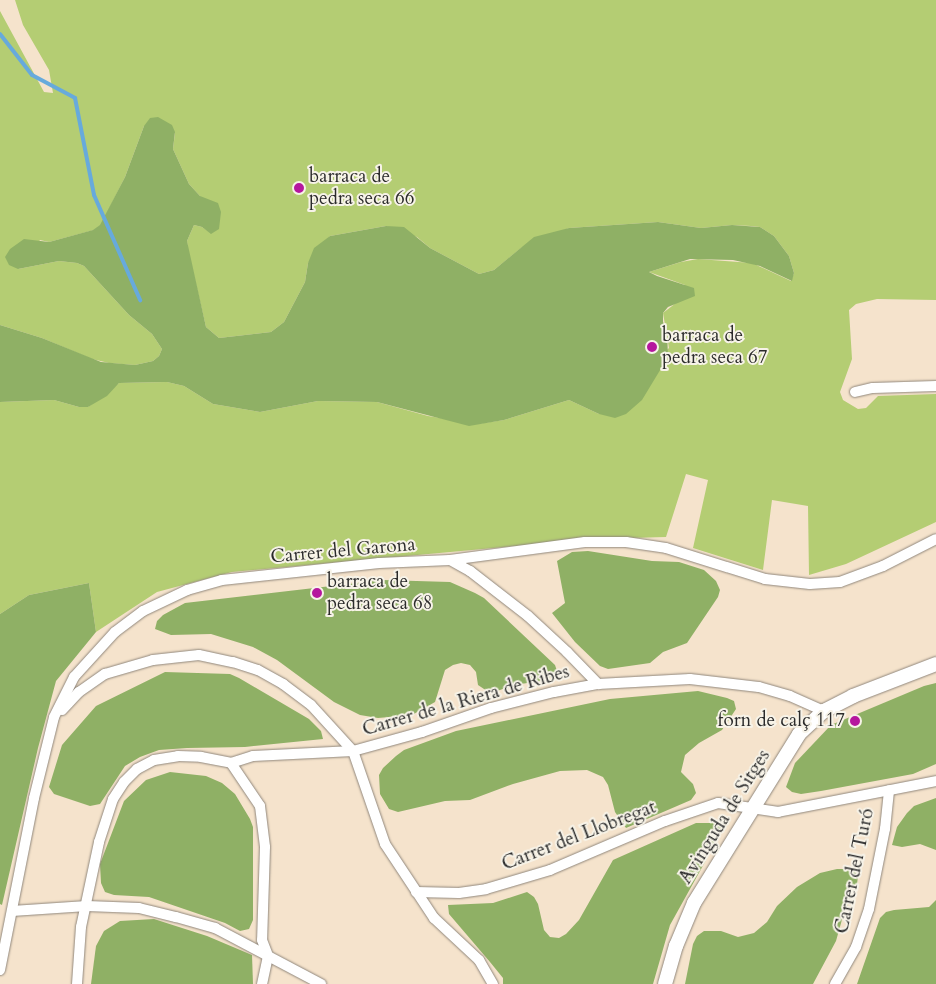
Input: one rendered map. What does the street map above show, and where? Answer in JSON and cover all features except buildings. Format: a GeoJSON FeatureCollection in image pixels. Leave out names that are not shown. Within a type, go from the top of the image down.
{"type":"FeatureCollection","features":[{"type":"Feature","properties":{"kind":"street"},"geometry":{"type":"LineString","coordinates":[[855,392],[873,388],[936,386]]}},
{"type":"Feature","properties":{"kind":"street","name":"Carrer del Garona"},"geometry":{"type":"LineString","coordinates":[[0,970],[42,763],[54,718],[74,677],[115,632],[143,611],[187,590],[222,580],[378,563],[450,560],[585,542],[626,542],[666,548],[765,579],[810,584],[840,582],[882,566],[936,540]]}},
{"type":"Feature","properties":{"kind":"street"},"geometry":{"type":"LineString","coordinates":[[450,560],[484,581],[528,616],[598,684]]}},
{"type":"Feature","properties":{"kind":"street"},"geometry":{"type":"LineString","coordinates":[[54,718],[79,692],[105,674],[153,660],[198,655],[258,670],[283,684],[311,705],[353,751],[385,844],[434,918],[479,960],[493,984]]}},
{"type":"Feature","properties":{"kind":"street","name":"Avinguda de Sitges"},"geometry":{"type":"LineString","coordinates":[[665,984],[676,946],[694,903],[798,734],[824,711],[893,679],[936,664]]}},
{"type":"Feature","properties":{"kind":"street","name":"Carrer de la Riera de Ribes"},"geometry":{"type":"LineString","coordinates":[[231,763],[253,756],[353,751],[422,732],[492,708],[554,692],[598,684],[690,679],[759,687],[790,696],[824,711]]}},
{"type":"Feature","properties":{"kind":"street"},"geometry":{"type":"LineString","coordinates":[[77,984],[81,927],[87,906],[99,842],[113,798],[124,782],[137,769],[154,760],[178,756],[201,756],[231,763],[260,806],[265,847],[262,940],[268,956],[262,984]]}},
{"type":"Feature","properties":{"kind":"street","name":"Carrer del Llobregat"},"geometry":{"type":"LineString","coordinates":[[416,892],[459,893],[486,889],[550,870],[666,821],[718,803],[778,812],[936,781]]}},
{"type":"Feature","properties":{"kind":"street","name":"Carrer del Turó"},"geometry":{"type":"LineString","coordinates":[[835,984],[856,947],[869,909],[885,829],[889,790]]}},
{"type":"Feature","properties":{"kind":"street"},"geometry":{"type":"LineString","coordinates":[[12,911],[87,906],[139,908],[176,916],[215,928],[321,984]]}},
{"type":"Feature","properties":{"kind":"green space"},"geometry":{"type":"Polygon","coordinates":[[[15,0],[936,0],[936,300],[877,299],[856,304],[849,310],[852,359],[840,392],[843,400],[858,409],[866,408],[878,396],[936,394],[936,522],[846,564],[809,575],[808,506],[772,500],[763,570],[693,548],[708,480],[686,474],[666,537],[593,539],[232,572],[157,592],[96,632],[89,583],[29,595],[0,614],[0,402],[54,400],[79,407],[88,407],[119,383],[167,382],[184,386],[213,404],[260,412],[318,401],[377,402],[428,416],[477,424],[504,420],[569,400],[599,414],[669,348],[663,313],[676,303],[685,285],[649,272],[698,259],[752,263],[791,281],[794,273],[789,256],[774,236],[760,227],[732,225],[701,228],[658,222],[569,228],[521,248],[494,270],[479,274],[430,248],[417,237],[386,226],[330,236],[308,263],[305,282],[284,322],[271,332],[219,338],[206,327],[188,250],[187,241],[194,225],[202,227],[211,233],[200,196],[189,184],[173,149],[175,133],[144,126],[125,177],[101,225],[94,230],[49,242],[40,240],[18,269],[59,261],[77,263],[84,266],[129,315],[152,334],[162,349],[159,356],[153,361],[135,365],[109,363],[92,359],[42,338],[0,325],[0,11],[44,92],[53,93],[49,70],[23,25],[15,0]]]}},
{"type":"Feature","properties":{"kind":"green space"},"geometry":{"type":"Polygon","coordinates":[[[158,117],[172,125],[175,132],[173,149],[189,184],[200,196],[218,203],[221,212],[219,229],[211,234],[202,227],[194,225],[187,241],[206,327],[219,338],[271,332],[284,322],[305,282],[308,263],[314,248],[330,236],[386,226],[404,227],[430,248],[479,274],[494,270],[534,237],[569,228],[658,222],[701,228],[732,225],[760,227],[774,236],[789,256],[794,273],[792,281],[760,266],[733,260],[690,259],[649,272],[694,288],[695,296],[668,307],[663,313],[663,322],[667,330],[668,357],[642,400],[626,414],[615,418],[599,414],[569,400],[504,420],[469,426],[377,402],[318,401],[260,412],[213,404],[184,386],[167,382],[119,383],[107,396],[88,407],[79,407],[54,400],[0,402],[0,325],[42,338],[101,362],[135,365],[153,361],[159,356],[162,349],[152,334],[129,315],[84,266],[77,263],[59,261],[18,269],[9,265],[5,257],[10,249],[24,239],[49,242],[93,230],[100,225],[125,177],[144,126],[150,118],[158,117]]]}},
{"type":"Feature","properties":{"kind":"green space"},"geometry":{"type":"Polygon","coordinates":[[[588,551],[652,561],[679,562],[704,570],[716,581],[720,590],[718,597],[687,643],[663,652],[650,663],[608,669],[600,666],[575,642],[552,613],[565,603],[557,561],[572,552],[588,551]]]}},
{"type":"Feature","properties":{"kind":"green space"},"geometry":{"type":"Polygon","coordinates":[[[383,580],[450,582],[475,593],[484,598],[555,665],[558,674],[541,681],[514,685],[497,691],[487,691],[478,685],[476,672],[470,665],[461,663],[445,670],[435,702],[412,715],[378,718],[360,715],[334,702],[277,660],[253,647],[211,634],[171,635],[155,629],[157,621],[163,615],[185,603],[383,580]]]}},
{"type":"Feature","properties":{"kind":"green space"},"geometry":{"type":"Polygon","coordinates":[[[89,583],[96,632],[56,681],[38,748],[2,905],[0,904],[0,614],[29,595],[89,583]]]}},
{"type":"Feature","properties":{"kind":"green space"},"geometry":{"type":"Polygon","coordinates":[[[165,672],[230,674],[309,719],[321,731],[323,739],[245,747],[159,750],[140,757],[125,766],[100,804],[90,806],[54,794],[49,787],[62,745],[96,706],[165,672]]]}},
{"type":"Feature","properties":{"kind":"green space"},"geometry":{"type":"Polygon","coordinates":[[[936,683],[936,764],[913,774],[821,791],[801,794],[792,792],[786,787],[795,763],[831,725],[924,686],[936,683]]]}},
{"type":"Feature","properties":{"kind":"green space"},"geometry":{"type":"Polygon","coordinates":[[[698,691],[734,701],[736,709],[722,730],[699,743],[685,755],[681,772],[693,784],[696,793],[691,800],[626,828],[615,812],[608,785],[603,777],[587,770],[560,771],[513,784],[470,800],[445,801],[398,812],[389,809],[380,794],[379,775],[383,768],[396,756],[404,750],[456,731],[610,699],[698,691]]]}},
{"type":"Feature","properties":{"kind":"green space"},"geometry":{"type":"Polygon","coordinates":[[[170,772],[206,776],[222,783],[235,794],[250,819],[253,827],[253,920],[249,929],[240,931],[225,923],[149,897],[114,895],[105,892],[101,883],[100,864],[124,801],[146,780],[170,772]]]}},
{"type":"Feature","properties":{"kind":"green space"},"geometry":{"type":"Polygon","coordinates":[[[936,798],[936,850],[920,844],[902,847],[892,845],[897,827],[907,813],[914,806],[936,798]]]}},
{"type":"Feature","properties":{"kind":"green space"},"geometry":{"type":"Polygon","coordinates":[[[696,823],[713,823],[721,827],[720,835],[670,925],[653,984],[503,984],[503,978],[449,914],[448,905],[493,903],[527,892],[534,897],[538,904],[544,930],[550,937],[559,938],[566,934],[579,920],[613,860],[696,823]]]}},
{"type":"Feature","properties":{"kind":"green space"},"geometry":{"type":"Polygon","coordinates":[[[837,869],[853,869],[858,876],[857,884],[843,916],[836,941],[813,984],[685,984],[693,944],[697,936],[704,931],[721,931],[738,937],[754,933],[767,922],[777,906],[797,887],[820,873],[837,869]]]}},
{"type":"Feature","properties":{"kind":"green space"},"geometry":{"type":"Polygon","coordinates":[[[936,900],[936,984],[857,984],[880,918],[886,912],[894,910],[929,907],[936,900]]]}},
{"type":"Feature","properties":{"kind":"green space"},"geometry":{"type":"Polygon","coordinates":[[[154,919],[207,936],[252,955],[253,984],[91,984],[96,946],[104,931],[120,921],[154,919]]]}},
{"type":"Feature","properties":{"kind":"waterway"},"geometry":{"type":"LineString","coordinates":[[0,34],[32,75],[75,98],[94,195],[140,300]]}},
{"type":"Feature","properties":{"kind":"place","name":"barraca de pedra seca 66"},"geometry":{"type":"Point","coordinates":[299,188]}},
{"type":"Feature","properties":{"kind":"place","name":"barraca de pedra seca 67"},"geometry":{"type":"Point","coordinates":[652,347]}},
{"type":"Feature","properties":{"kind":"place","name":"barraca de pedra seca 68"},"geometry":{"type":"Point","coordinates":[317,593]}},
{"type":"Feature","properties":{"kind":"place","name":"forn de calç 117"},"geometry":{"type":"Point","coordinates":[855,721]}}]}
